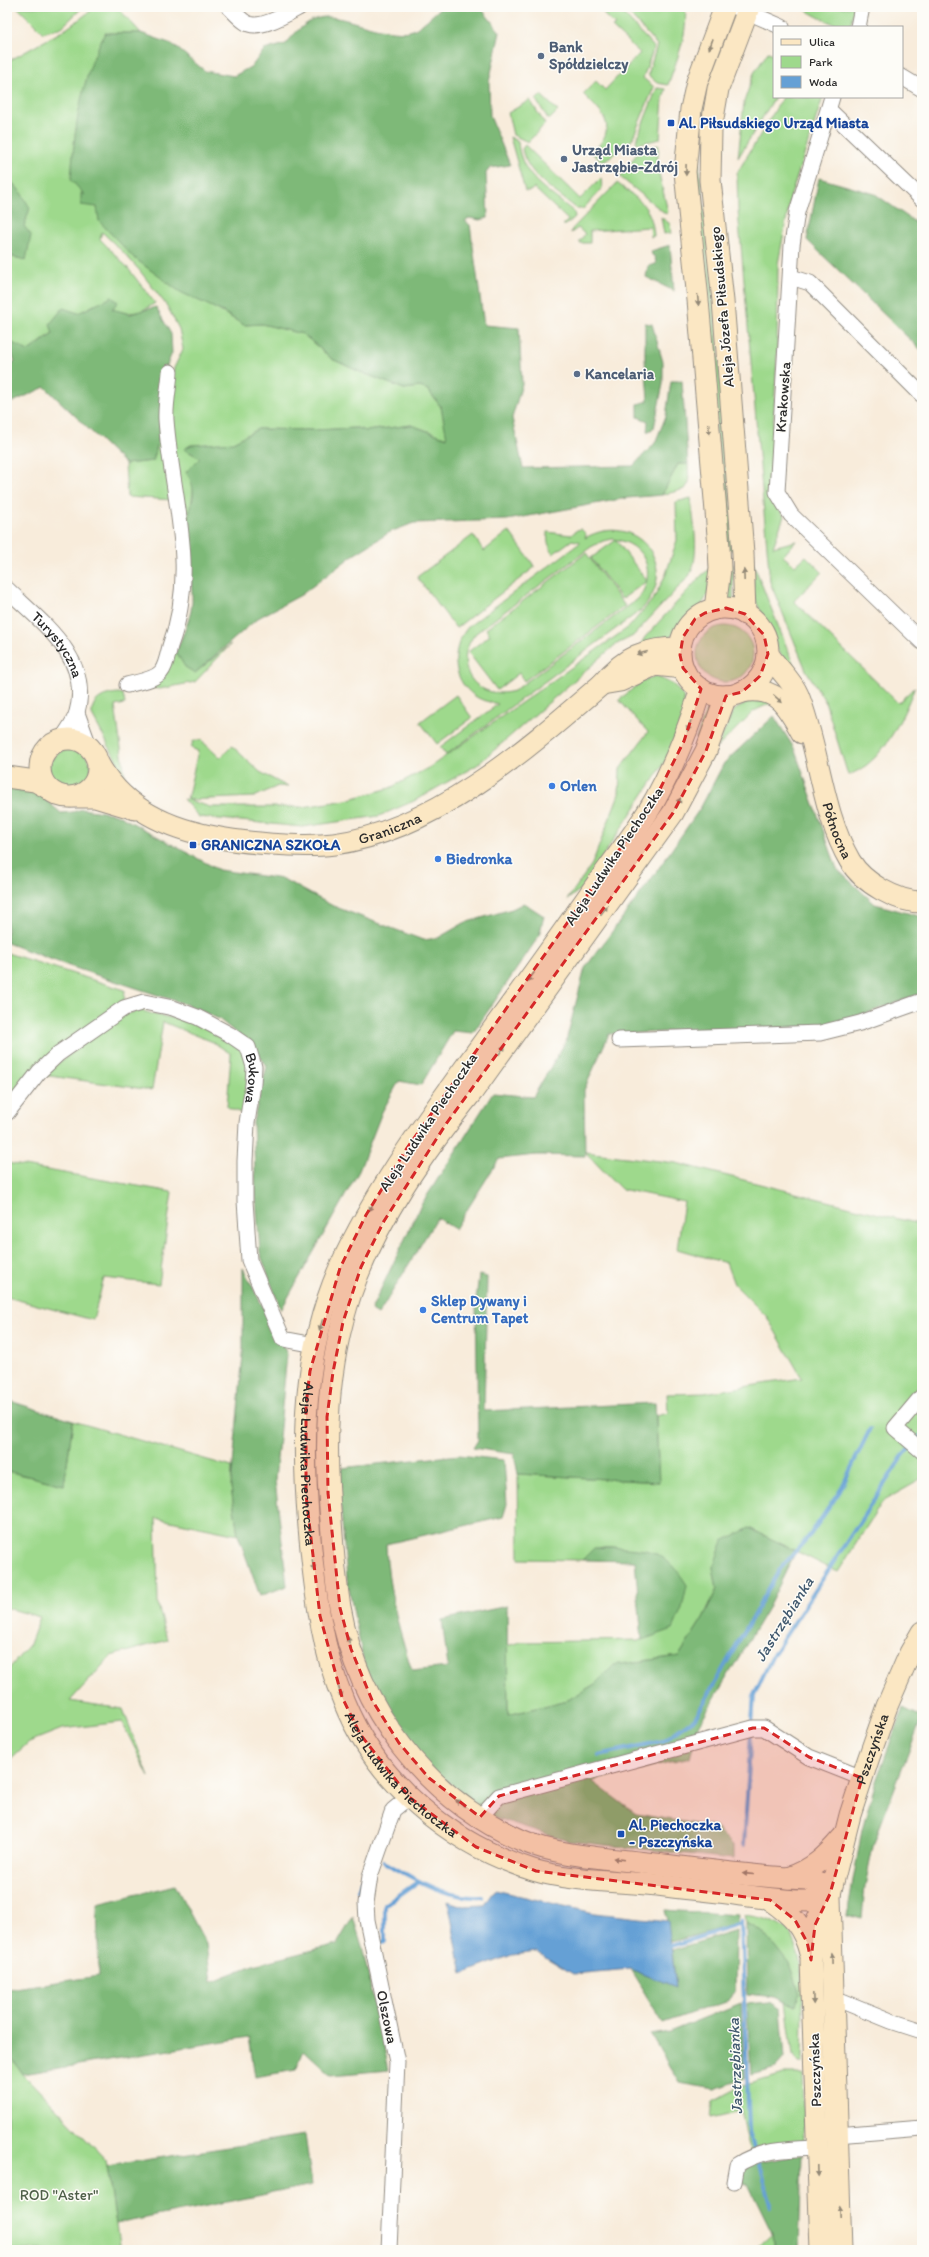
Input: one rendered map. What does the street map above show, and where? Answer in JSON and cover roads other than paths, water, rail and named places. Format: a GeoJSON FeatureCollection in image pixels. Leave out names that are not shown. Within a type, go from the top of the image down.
{"type":"FeatureCollection","features":[{"type":"Feature","properties":{"kind":"main road","name":"Aleja Józefa Piłsudskiego"},"geometry":{"type":"LineString","coordinates":[[715,609],[720,569],[719,547],[698,300],[685,172],[691,109],[697,82],[724,7]]}},
{"type":"Feature","properties":{"kind":"main road","name":"Aleja Józefa Piłsudskiego"},"geometry":{"type":"LineString","coordinates":[[744,9],[718,89],[711,130],[710,180],[722,301],[743,553],[745,614]]}},
{"type":"Feature","properties":{"kind":"main road"},"geometry":{"type":"LineString","coordinates":[[734,694],[752,685],[766,666],[768,654],[764,635],[753,619],[745,614],[731,609],[715,609],[695,619],[688,627],[682,658],[691,680],[701,689],[713,694],[734,694],[754,689],[763,690],[779,699],[793,718],[818,761]]}},
{"type":"Feature","properties":{"kind":"main road","name":"Graniczna"},"geometry":{"type":"LineString","coordinates":[[72,798],[95,797],[140,810],[192,833],[221,839],[296,844],[333,844],[365,838],[400,826],[496,772],[602,684],[615,668],[636,654],[660,648],[682,658]]}},
{"type":"Feature","properties":{"kind":"main road","name":"Północna"},"geometry":{"type":"LineString","coordinates":[[768,654],[793,686],[806,716],[833,821],[853,865],[882,889],[908,900],[922,902]]}},
{"type":"Feature","properties":{"kind":"main road","name":"Aleja Ludwika Piechoczka"},"geometry":{"type":"LineString","coordinates":[[701,689],[684,741],[654,801],[554,945],[407,1148],[366,1215],[340,1268],[315,1345],[306,1405],[304,1463],[313,1567],[320,1616],[329,1657],[350,1716],[384,1768],[409,1797],[443,1826],[476,1847],[536,1871],[770,1900],[817,1901],[823,1900],[830,1894],[822,1885],[807,1879],[610,1858],[537,1846],[520,1840],[480,1817],[445,1792],[414,1761],[384,1722],[361,1678],[351,1649],[340,1608],[326,1457],[327,1417],[342,1322],[361,1267],[384,1221],[410,1178],[673,813],[734,694]]}},
{"type":"Feature","properties":{"kind":"main road"},"geometry":{"type":"LineString","coordinates":[[7,777],[35,781],[53,793],[72,798],[89,790],[98,773],[94,755],[72,738],[62,739],[52,743],[45,750],[40,759],[41,779],[46,787]]}},
{"type":"Feature","properties":{"kind":"main road","name":"Graniczna"},"geometry":{"type":"LineString","coordinates":[[94,755],[107,779],[140,810]]}},
{"type":"Feature","properties":{"kind":"main road"},"geometry":{"type":"LineString","coordinates":[[7,769],[40,759]]}},
{"type":"Feature","properties":{"kind":"main road","name":"Pszczyńska"},"geometry":{"type":"LineString","coordinates":[[821,2250],[812,1960],[815,1926],[830,1894],[845,1834],[862,1778],[887,1706],[910,1653],[922,1632]]}},
{"type":"Feature","properties":{"kind":"main road","name":"Aleja Ludwika Piechoczka"},"geometry":{"type":"LineString","coordinates":[[787,1878],[812,1868],[827,1855],[845,1834]]}},
{"type":"Feature","properties":{"kind":"main road","name":"Pszczyńska"},"geometry":{"type":"LineString","coordinates":[[830,1894],[832,2001],[841,2250]]}},
{"type":"Feature","properties":{"kind":"main road"},"geometry":{"type":"LineString","coordinates":[[770,1900],[795,1920],[807,1942],[812,1960]]}},
{"type":"Feature","properties":{"kind":"street"},"geometry":{"type":"LineString","coordinates":[[229,7],[245,23],[254,26],[272,21],[300,7]]}},
{"type":"Feature","properties":{"kind":"street"},"geometry":{"type":"LineString","coordinates":[[858,26],[862,7]]}},
{"type":"Feature","properties":{"kind":"street"},"geometry":{"type":"LineString","coordinates":[[744,9],[780,26]]}},
{"type":"Feature","properties":{"kind":"street"},"geometry":{"type":"LineString","coordinates":[[903,78],[922,89]]}},
{"type":"Feature","properties":{"kind":"street"},"geometry":{"type":"LineString","coordinates":[[830,103],[922,200]]}},
{"type":"Feature","properties":{"kind":"street","name":"Krakowska"},"geometry":{"type":"LineString","coordinates":[[830,103],[812,156],[797,212],[792,245],[777,492],[791,515],[922,642]]}},
{"type":"Feature","properties":{"kind":"street"},"geometry":{"type":"LineString","coordinates":[[791,277],[810,283],[922,394]]}},
{"type":"Feature","properties":{"kind":"street"},"geometry":{"type":"LineString","coordinates":[[127,685],[156,676],[162,671],[176,632],[184,586],[182,530],[166,420],[166,401],[170,372]]}},
{"type":"Feature","properties":{"kind":"street","name":"Turystyczna"},"geometry":{"type":"LineString","coordinates":[[7,589],[60,641],[76,667],[80,693],[77,713],[62,739]]}},
{"type":"Feature","properties":{"kind":"street","name":"Turystyczna"},"geometry":{"type":"LineString","coordinates":[[77,713],[94,755]]}},
{"type":"Feature","properties":{"kind":"street"},"geometry":{"type":"LineString","coordinates":[[619,1040],[820,1033],[860,1023],[922,1001]]}},
{"type":"Feature","properties":{"kind":"street","name":"Bukowa"},"geometry":{"type":"LineString","coordinates":[[7,1113],[39,1072],[58,1054],[124,1008],[144,1002],[173,1008],[196,1017],[229,1034],[248,1047],[254,1067],[247,1123],[245,1161],[245,1201],[249,1260],[283,1339],[287,1342],[315,1345]]}},
{"type":"Feature","properties":{"kind":"street"},"geometry":{"type":"LineString","coordinates":[[918,1448],[895,1428],[922,1396]]}},
{"type":"Feature","properties":{"kind":"street"},"geometry":{"type":"LineString","coordinates":[[480,1817],[499,1796],[757,1728],[764,1728],[809,1757],[862,1778]]}},
{"type":"Feature","properties":{"kind":"street","name":"Olszowa"},"geometry":{"type":"LineString","coordinates":[[389,2250],[397,2062],[367,1920],[366,1903],[370,1876],[393,1810],[409,1797]]}},
{"type":"Feature","properties":{"kind":"street"},"geometry":{"type":"LineString","coordinates":[[832,2001],[842,2001],[891,2021],[922,2031]]}},
{"type":"Feature","properties":{"kind":"street"},"geometry":{"type":"LineString","coordinates":[[837,2134],[922,2128]]}},
{"type":"Feature","properties":{"kind":"street"},"geometry":{"type":"LineString","coordinates":[[734,2182],[737,2165],[748,2157],[793,2149],[817,2148]]}},
{"type":"Feature","properties":{"kind":"water"},"geometry":{"type":"Polygon","coordinates":[[[495,1890],[594,1913],[668,1921],[676,1987],[630,1969],[573,1974],[537,1952],[512,1955],[462,1974],[448,1901],[463,1906],[485,1905],[495,1890]]]}},
{"type":"Feature","properties":{"kind":"waterway"},"geometry":{"type":"LineString","coordinates":[[599,1755],[663,1741],[695,1718],[780,1569],[810,1535],[840,1491],[870,1429]]}},
{"type":"Feature","properties":{"kind":"waterway","name":"Jastrzębianka"},"geometry":{"type":"LineString","coordinates":[[752,1724],[754,1695],[773,1655],[902,1457],[922,1434]]}},
{"type":"Feature","properties":{"kind":"waterway","name":"Jastrzębianka"},"geometry":{"type":"LineString","coordinates":[[744,1845],[751,1731]]}},
{"type":"Feature","properties":{"kind":"waterway"},"geometry":{"type":"LineString","coordinates":[[384,1862],[431,1887],[455,1895],[482,1897]]}},
{"type":"Feature","properties":{"kind":"waterway"},"geometry":{"type":"LineString","coordinates":[[358,1891],[363,1876]]}},
{"type":"Feature","properties":{"kind":"waterway"},"geometry":{"type":"LineString","coordinates":[[381,1943],[385,1942],[385,1905],[419,1881]]}},
{"type":"Feature","properties":{"kind":"waterway","name":"Jastrzębianka"},"geometry":{"type":"LineString","coordinates":[[741,1921],[749,2130],[755,2153]]}},
{"type":"Feature","properties":{"kind":"waterway"},"geometry":{"type":"LineString","coordinates":[[671,1946],[741,1924]]}},
{"type":"Feature","properties":{"kind":"waterway","name":"Jastrzębianka"},"geometry":{"type":"LineString","coordinates":[[757,2159],[771,2207]]}},
{"type":"Feature","properties":{"kind":"place","name":"Bank Spółdzielczy"},"geometry":{"type":"Point","coordinates":[541,56]}},
{"type":"Feature","properties":{"kind":"place","name":"Al. Piłsudskiego Urząd Miasta"},"geometry":{"type":"Point","coordinates":[671,123]}},
{"type":"Feature","properties":{"kind":"place","name":"Urząd Miasta Jastrzębie-Zdrój"},"geometry":{"type":"Point","coordinates":[564,159]}},
{"type":"Feature","properties":{"kind":"place","name":"Kancelaria"},"geometry":{"type":"Point","coordinates":[577,374]}},
{"type":"Feature","properties":{"kind":"place","name":"Orlen"},"geometry":{"type":"Point","coordinates":[552,786]}},
{"type":"Feature","properties":{"kind":"place","name":"GRANICZNA SZKOŁA"},"geometry":{"type":"Point","coordinates":[193,845]}},
{"type":"Feature","properties":{"kind":"place","name":"Biedronka"},"geometry":{"type":"Point","coordinates":[438,859]}},
{"type":"Feature","properties":{"kind":"place","name":"Sklep Dywany i Centrum Tapet"},"geometry":{"type":"Point","coordinates":[423,1310]}},
{"type":"Feature","properties":{"kind":"place","name":"Al. Piechoczka - Pszczyńska"},"geometry":{"type":"Point","coordinates":[621,1834]}},
{"type":"Feature","properties":{"kind":"park label","name":"ROD \"Aster\""},"geometry":{"type":"Point","coordinates":[59,2195]}}]}
